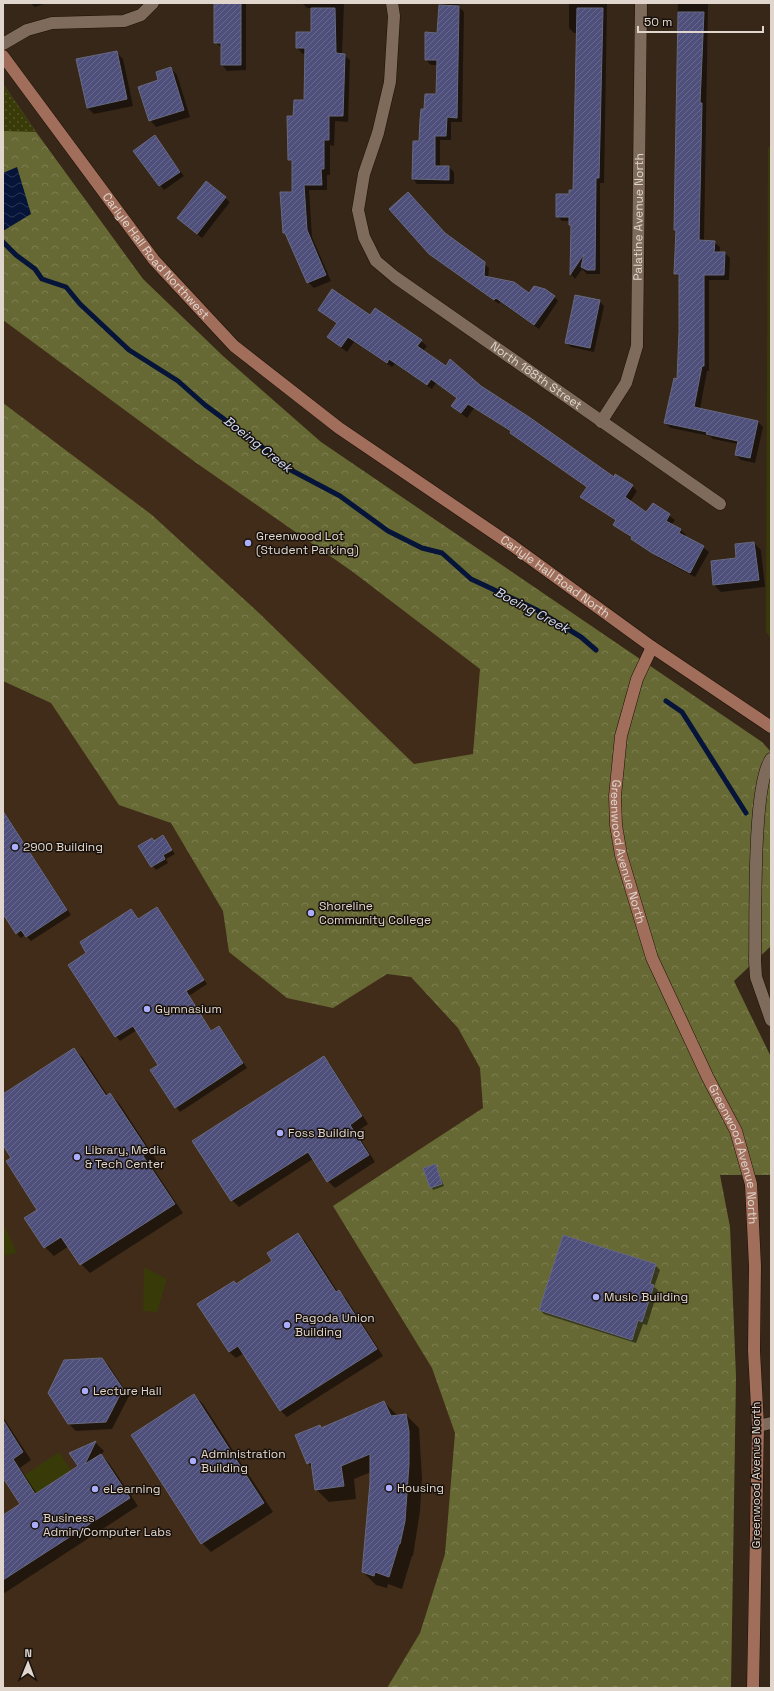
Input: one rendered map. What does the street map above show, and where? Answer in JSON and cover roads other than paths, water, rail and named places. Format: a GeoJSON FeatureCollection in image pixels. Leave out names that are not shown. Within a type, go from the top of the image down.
{"type":"FeatureCollection","features":[{"type":"Feature","properties":{"kind":"street"},"geometry":{"type":"LineString","coordinates":[[3,44],[27,30],[52,23],[124,21],[141,15],[153,3]]}},
{"type":"Feature","properties":{"kind":"street","name":"North 168th Street"},"geometry":{"type":"LineString","coordinates":[[392,3],[394,16],[390,82],[378,133],[364,174],[358,210],[364,237],[376,261],[395,277],[720,504]]}},
{"type":"Feature","properties":{"kind":"street","name":"Palatine Avenue North"},"geometry":{"type":"LineString","coordinates":[[601,422],[626,383],[638,346],[641,3]]}},
{"type":"Feature","properties":{"kind":"street","name":"Carlyle Hall Road Northwest"},"geometry":{"type":"LineString","coordinates":[[3,56],[154,260],[234,346],[339,428]]}},
{"type":"Feature","properties":{"kind":"street","name":"Carlyle Hall Road North"},"geometry":{"type":"LineString","coordinates":[[339,428],[513,546],[652,647],[771,727]]}},
{"type":"Feature","properties":{"kind":"street","name":"Greenwood Avenue North"},"geometry":{"type":"LineString","coordinates":[[652,647],[636,679],[621,736],[615,796],[617,833],[620,855],[652,958],[708,1078],[736,1131],[751,1184],[754,1261],[754,1351],[758,1426],[753,1688]]}},
{"type":"Feature","properties":{"kind":"street"},"geometry":{"type":"LineString","coordinates":[[771,759],[768,763],[761,791],[757,857],[755,953],[756,977],[771,1020]]}},
{"type":"Feature","properties":{"kind":"street"},"geometry":{"type":"LineString","coordinates":[[758,1426],[771,1423]]}},
{"type":"Feature","properties":{"kind":"water"},"geometry":{"type":"Polygon","coordinates":[[[17,167],[31,214],[3,231],[3,173],[17,167]]]}},
{"type":"Feature","properties":{"kind":"waterway","name":"Boeing Creek"},"geometry":{"type":"LineString","coordinates":[[3,242],[16,255],[35,269],[42,279],[66,287],[80,304],[129,350],[178,381],[205,405],[262,447],[287,468],[340,496],[388,531],[422,548],[442,553],[471,579],[535,609],[581,637],[596,650]]}},
{"type":"Feature","properties":{"kind":"waterway","name":"Boeing Creek"},"geometry":{"type":"LineString","coordinates":[[666,701],[682,712],[746,813]]}},
{"type":"Feature","properties":{"kind":"place","name":"Greenwood Lot (Student Parking)"},"geometry":{"type":"Point","coordinates":[248,543]}},
{"type":"Feature","properties":{"kind":"place","name":"2900 Building"},"geometry":{"type":"Point","coordinates":[15,847]}},
{"type":"Feature","properties":{"kind":"place","name":"Shoreline Community College"},"geometry":{"type":"Point","coordinates":[311,913]}},
{"type":"Feature","properties":{"kind":"place","name":"Gymnasium"},"geometry":{"type":"Point","coordinates":[147,1009]}},
{"type":"Feature","properties":{"kind":"place","name":"Foss Building"},"geometry":{"type":"Point","coordinates":[280,1133]}},
{"type":"Feature","properties":{"kind":"place","name":"Library, Media & Tech Center"},"geometry":{"type":"Point","coordinates":[77,1157]}},
{"type":"Feature","properties":{"kind":"place","name":"Music Building"},"geometry":{"type":"Point","coordinates":[596,1297]}},
{"type":"Feature","properties":{"kind":"place","name":"Pagoda Union Building"},"geometry":{"type":"Point","coordinates":[287,1325]}},
{"type":"Feature","properties":{"kind":"place","name":"Lecture Hall"},"geometry":{"type":"Point","coordinates":[85,1391]}},
{"type":"Feature","properties":{"kind":"place","name":"Administration Building"},"geometry":{"type":"Point","coordinates":[193,1461]}},
{"type":"Feature","properties":{"kind":"place","name":"Housing"},"geometry":{"type":"Point","coordinates":[389,1488]}},
{"type":"Feature","properties":{"kind":"place","name":"eLearning"},"geometry":{"type":"Point","coordinates":[95,1489]}},
{"type":"Feature","properties":{"kind":"place","name":"Business Admin/Computer Labs"},"geometry":{"type":"Point","coordinates":[35,1525]}}]}
